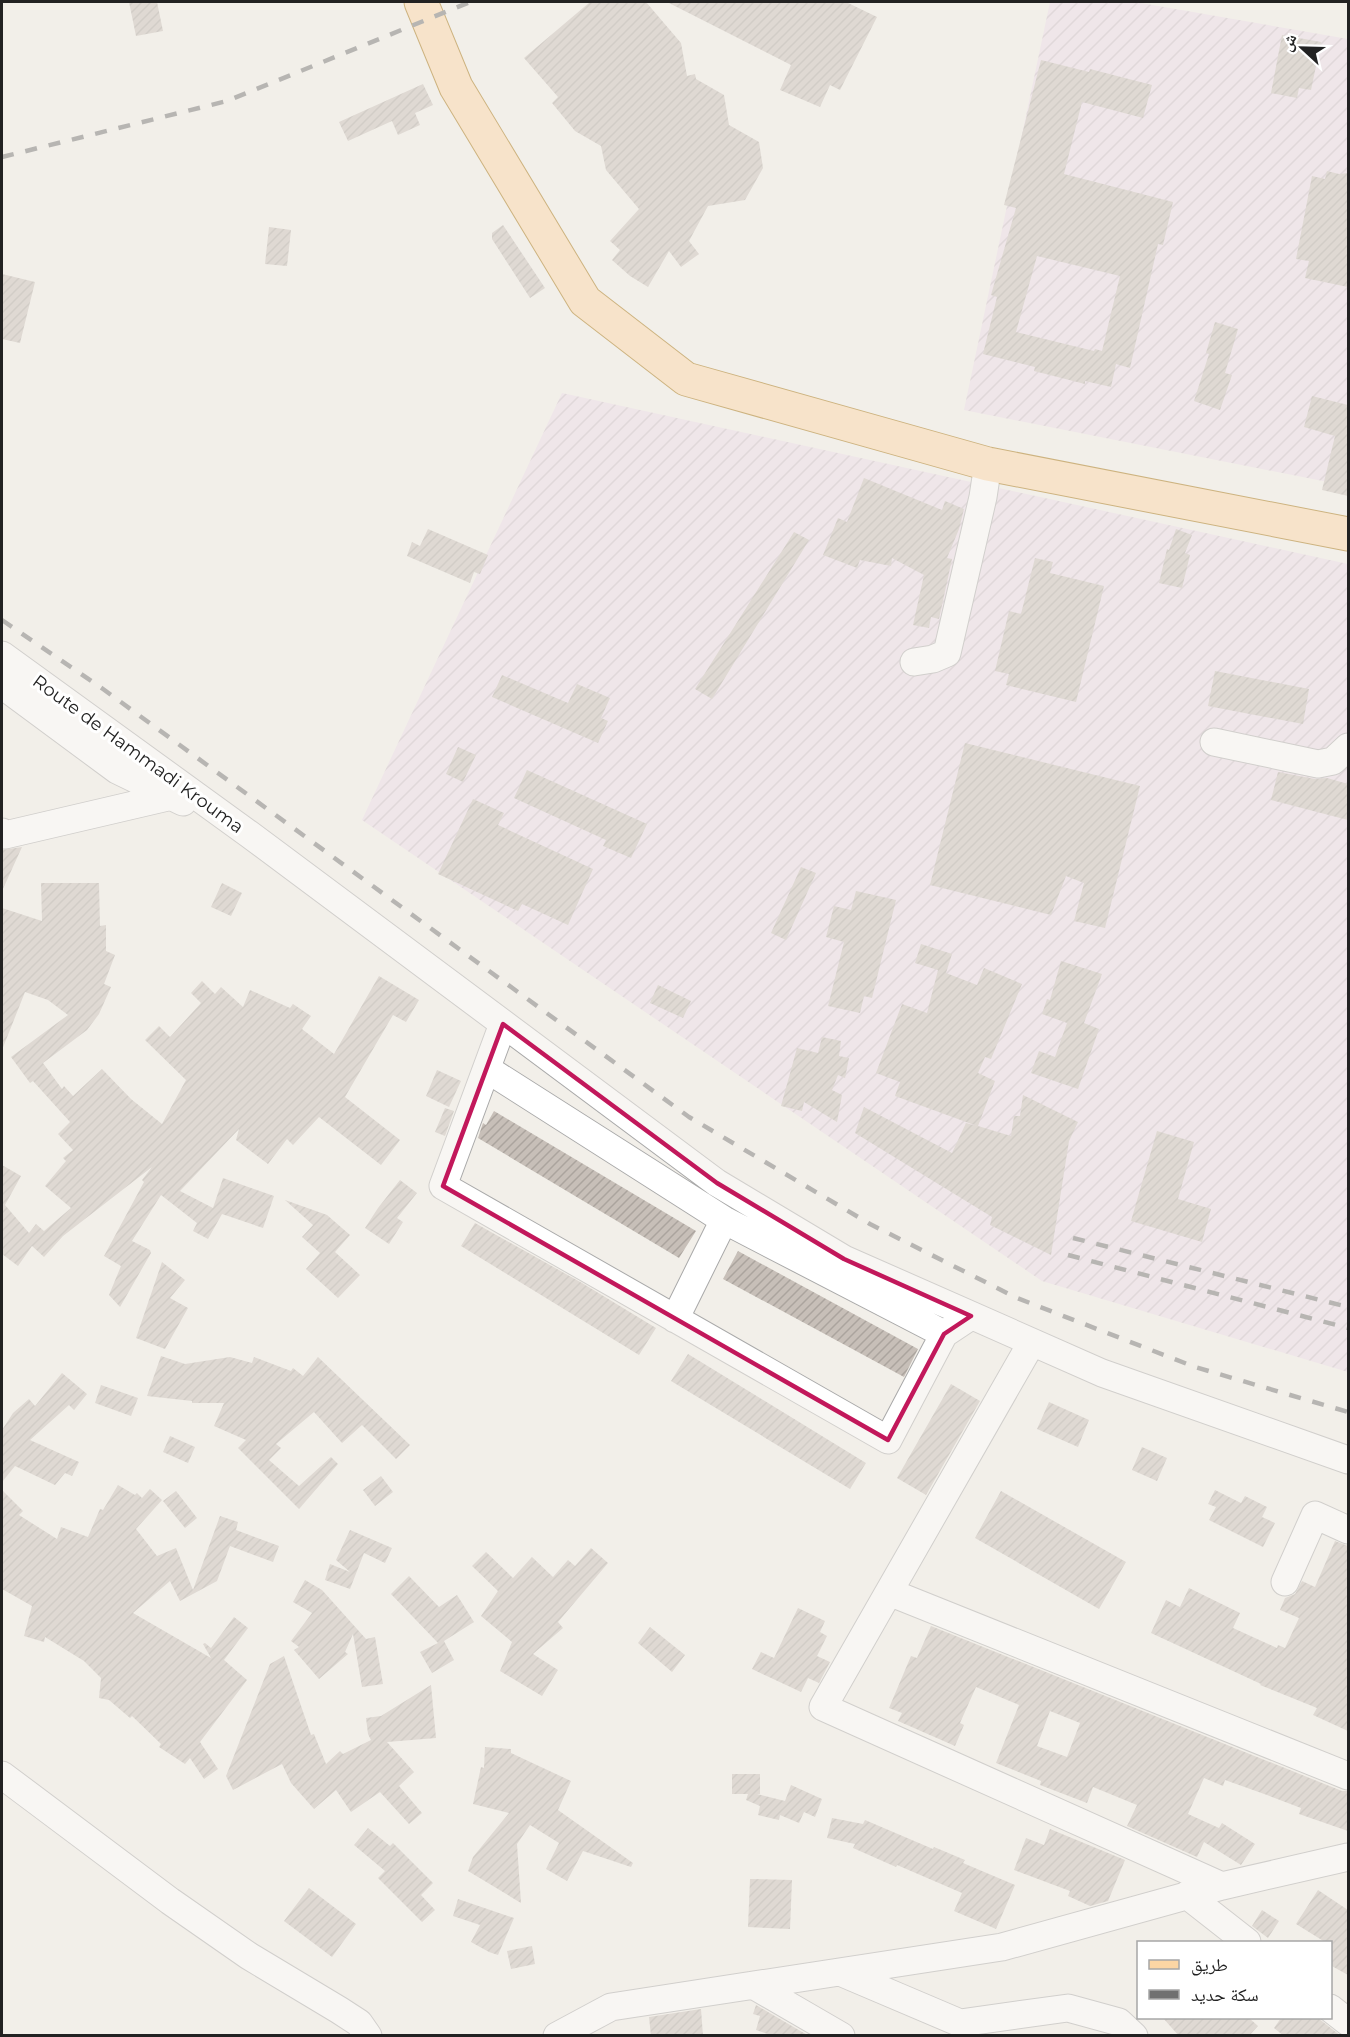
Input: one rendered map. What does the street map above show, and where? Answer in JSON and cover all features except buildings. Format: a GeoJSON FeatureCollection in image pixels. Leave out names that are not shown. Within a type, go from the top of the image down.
{"type":"FeatureCollection","features":[{"type":"Feature","properties":{"kind":"main road"},"geometry":{"type":"LineString","coordinates":[[421,2],[456,87],[585,301],[686,379],[988,464],[1348,534]]}},
{"type":"Feature","properties":{"kind":"street"},"geometry":{"type":"LineString","coordinates":[[914,662],[933,659],[947,653],[983,497],[988,464]]}},
{"type":"Feature","properties":{"kind":"street","name":"Route de Hammadi Krouma"},"geometry":{"type":"LineString","coordinates":[[2,655],[249,834]]}},
{"type":"Feature","properties":{"kind":"street","name":"Route de Hammadi Krouma"},"geometry":{"type":"LineString","coordinates":[[2,685],[117,770],[249,834]]}},
{"type":"Feature","properties":{"kind":"street"},"geometry":{"type":"LineString","coordinates":[[1214,742],[1318,764],[1333,761],[1348,747]]}},
{"type":"Feature","properties":{"kind":"street"},"geometry":{"type":"LineString","coordinates":[[2,832],[5,835],[172,796]]}},
{"type":"Feature","properties":{"kind":"street"},"geometry":{"type":"LineString","coordinates":[[249,834],[717,1183],[844,1260],[1102,1373],[1348,1460]]}},
{"type":"Feature","properties":{"kind":"street"},"geometry":{"type":"LineString","coordinates":[[503,1024],[443,1186],[888,1440],[944,1334],[971,1316]]}},
{"type":"Feature","properties":{"kind":"street"},"geometry":{"type":"LineString","coordinates":[[487,1069],[724,1220],[944,1334]]}},
{"type":"Feature","properties":{"kind":"street"},"geometry":{"type":"LineString","coordinates":[[675,1319],[724,1220]]}},
{"type":"Feature","properties":{"kind":"street"},"geometry":{"type":"LineString","coordinates":[[1032,1342],[823,1707],[1222,1886]]}},
{"type":"Feature","properties":{"kind":"street"},"geometry":{"type":"LineString","coordinates":[[1285,1582],[1315,1515],[1348,1530]]}},
{"type":"Feature","properties":{"kind":"street"},"geometry":{"type":"LineString","coordinates":[[889,1592],[1348,1776]]}},
{"type":"Feature","properties":{"kind":"street"},"geometry":{"type":"LineString","coordinates":[[2,1775],[170,1901],[249,1956],[359,2023],[368,2036]]}},
{"type":"Feature","properties":{"kind":"street"},"geometry":{"type":"LineString","coordinates":[[557,2036],[611,2007],[1002,1947],[1187,1895],[1348,1857]]}},
{"type":"Feature","properties":{"kind":"street"},"geometry":{"type":"LineString","coordinates":[[1187,1895],[1246,1941]]}},
{"type":"Feature","properties":{"kind":"street"},"geometry":{"type":"LineString","coordinates":[[840,1972],[960,2023],[1068,2008],[1097,2025],[1119,2022],[1134,2036]]}},
{"type":"Feature","properties":{"kind":"street"},"geometry":{"type":"LineString","coordinates":[[753,1985],[841,2036]]}},
{"type":"Feature","properties":{"kind":"street"},"geometry":{"type":"LineString","coordinates":[[1332,2010],[1348,2022]]}},
{"type":"Feature","properties":{"kind":"highlighted area"},"geometry":{"type":"Polygon","coordinates":[[[503,1024],[717,1183],[844,1259],[971,1316],[944,1334],[888,1440],[443,1186],[503,1024]]]}},
{"type":"Feature","properties":{"kind":"shaded area"},"geometry":{"type":"Polygon","coordinates":[[[1050,2],[1135,2],[1348,39],[1348,486],[964,410],[1050,2]]]}},
{"type":"Feature","properties":{"kind":"shaded area"},"geometry":{"type":"Polygon","coordinates":[[[562,393],[1348,564],[1348,1372],[1042,1281],[362,820],[562,393]]]}},
{"type":"Feature","properties":{"kind":"railway"},"geometry":{"type":"LineString","coordinates":[[2,157],[227,101],[470,2]]}},
{"type":"Feature","properties":{"kind":"railway"},"geometry":{"type":"LineString","coordinates":[[2,620],[103,689],[689,1117],[870,1224],[1017,1298],[1195,1367],[1348,1412]]}},
{"type":"Feature","properties":{"kind":"railway"},"geometry":{"type":"LineString","coordinates":[[1073,1238],[1348,1307]]}},
{"type":"Feature","properties":{"kind":"railway"},"geometry":{"type":"LineString","coordinates":[[1068,1255],[1348,1328]]}}]}
